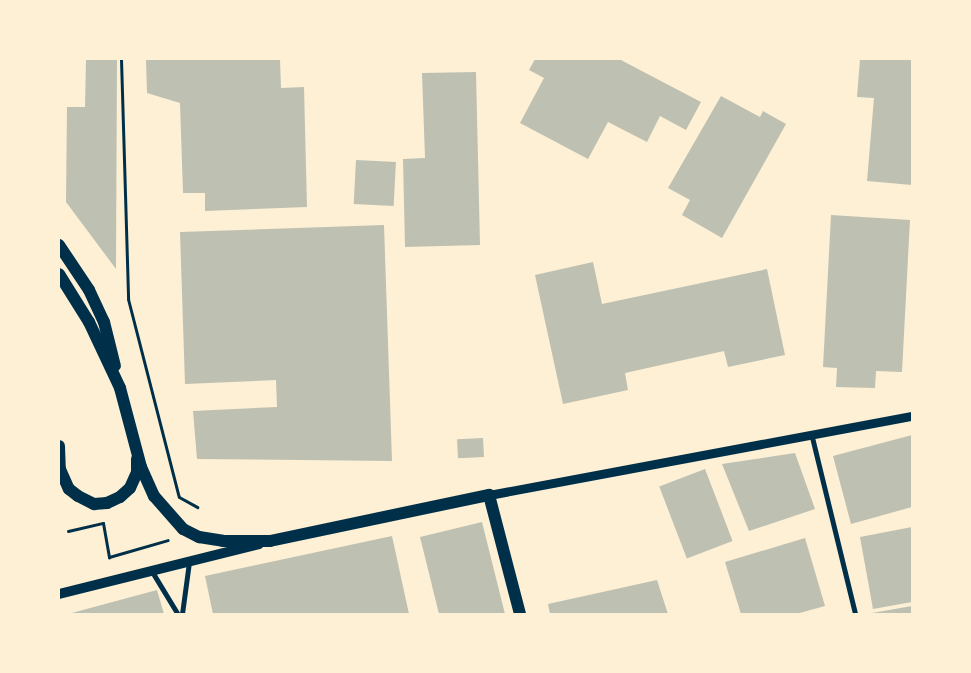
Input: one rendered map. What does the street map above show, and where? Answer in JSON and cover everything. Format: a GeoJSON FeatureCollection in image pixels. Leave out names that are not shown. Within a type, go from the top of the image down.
{"type":"FeatureCollection","features":[{"type":"Feature","properties":{"kind":"main road"},"geometry":{"type":"LineString","coordinates":[[59,245],[89,290],[104,322],[137,453],[154,496],[169,517],[183,529],[199,537],[223,541],[270,542]]}},
{"type":"Feature","properties":{"kind":"main road"},"geometry":{"type":"LineString","coordinates":[[59,274],[89,322],[120,388]]}},
{"type":"Feature","properties":{"kind":"main road"},"geometry":{"type":"LineString","coordinates":[[59,450],[59,486]]}},
{"type":"Feature","properties":{"kind":"main road"},"geometry":{"type":"LineString","coordinates":[[59,467],[69,489],[78,496],[94,504],[107,503],[120,497],[130,488],[137,472],[137,453]]}},
{"type":"Feature","properties":{"kind":"main road"},"geometry":{"type":"LineString","coordinates":[[59,594],[270,542],[489,496],[520,614]]}},
{"type":"Feature","properties":{"kind":"street"},"geometry":{"type":"LineString","coordinates":[[489,496],[811,432],[912,416]]}},
{"type":"Feature","properties":{"kind":"street"},"geometry":{"type":"LineString","coordinates":[[811,432],[855,614]]}},
{"type":"Feature","properties":{"kind":"street"},"geometry":{"type":"LineString","coordinates":[[180,614],[189,562]]}},
{"type":"Feature","properties":{"kind":"street"},"geometry":{"type":"LineString","coordinates":[[151,570],[180,614]]}},
{"type":"Feature","properties":{"kind":"path"},"geometry":{"type":"LineString","coordinates":[[121,59],[128,299],[179,498],[197,507]]}},
{"type":"Feature","properties":{"kind":"path"},"geometry":{"type":"LineString","coordinates":[[68,531],[103,523],[109,557],[174,538]]}},
{"type":"Feature","properties":{"kind":"building"},"geometry":{"type":"Polygon","coordinates":[[[86,59],[117,59],[116,269],[66,202],[67,107],[85,107],[86,59]]]}},
{"type":"Feature","properties":{"kind":"building"},"geometry":{"type":"Polygon","coordinates":[[[146,59],[280,59],[281,88],[304,87],[307,207],[205,211],[205,193],[183,193],[180,103],[147,93],[146,59]]]}},
{"type":"Feature","properties":{"kind":"building"},"geometry":{"type":"Polygon","coordinates":[[[535,59],[619,59],[701,102],[686,130],[660,116],[647,142],[608,122],[588,159],[520,123],[544,78],[529,70],[535,59]]]}},
{"type":"Feature","properties":{"kind":"building"},"geometry":{"type":"Polygon","coordinates":[[[860,59],[912,59],[912,185],[867,181],[874,98],[857,97],[860,59]]]}},
{"type":"Feature","properties":{"kind":"building"},"geometry":{"type":"Polygon","coordinates":[[[476,72],[480,245],[405,247],[403,159],[425,158],[422,73],[476,72]]]}},
{"type":"Feature","properties":{"kind":"building"},"geometry":{"type":"Polygon","coordinates":[[[721,96],[760,117],[763,111],[786,124],[722,238],[682,215],[690,200],[668,188],[721,96]]]}},
{"type":"Feature","properties":{"kind":"building"},"geometry":{"type":"Polygon","coordinates":[[[356,160],[396,162],[394,206],[354,204],[356,160]]]}},
{"type":"Feature","properties":{"kind":"building"},"geometry":{"type":"Polygon","coordinates":[[[831,215],[910,220],[902,372],[876,371],[875,388],[836,387],[837,368],[823,367],[831,215]]]}},
{"type":"Feature","properties":{"kind":"building"},"geometry":{"type":"Polygon","coordinates":[[[384,225],[392,461],[197,459],[193,411],[277,407],[276,380],[185,384],[180,232],[384,225]]]}},
{"type":"Feature","properties":{"kind":"building"},"geometry":{"type":"Polygon","coordinates":[[[593,262],[602,304],[767,269],[785,355],[728,367],[724,351],[625,373],[628,390],[563,404],[535,275],[593,262]]]}},
{"type":"Feature","properties":{"kind":"building"},"geometry":{"type":"Polygon","coordinates":[[[912,435],[912,507],[851,524],[833,456],[912,435]]]}},
{"type":"Feature","properties":{"kind":"building"},"geometry":{"type":"Polygon","coordinates":[[[483,438],[484,457],[458,458],[457,439],[483,438]]]}},
{"type":"Feature","properties":{"kind":"building"},"geometry":{"type":"Polygon","coordinates":[[[795,453],[815,509],[749,531],[722,464],[795,453]]]}},
{"type":"Feature","properties":{"kind":"building"},"geometry":{"type":"Polygon","coordinates":[[[705,469],[733,541],[687,558],[659,487],[705,469]]]}},
{"type":"Feature","properties":{"kind":"building"},"geometry":{"type":"Polygon","coordinates":[[[482,522],[505,614],[439,614],[420,537],[482,522]]]}},
{"type":"Feature","properties":{"kind":"building"},"geometry":{"type":"Polygon","coordinates":[[[912,527],[912,602],[873,609],[860,537],[912,527]]]}},
{"type":"Feature","properties":{"kind":"building"},"geometry":{"type":"Polygon","coordinates":[[[392,536],[409,614],[213,614],[205,576],[392,536]]]}},
{"type":"Feature","properties":{"kind":"building"},"geometry":{"type":"Polygon","coordinates":[[[805,538],[825,606],[796,614],[741,614],[725,562],[805,538]]]}},
{"type":"Feature","properties":{"kind":"building"},"geometry":{"type":"Polygon","coordinates":[[[657,580],[668,614],[550,614],[548,604],[657,580]]]}},
{"type":"Feature","properties":{"kind":"building"},"geometry":{"type":"Polygon","coordinates":[[[157,590],[164,614],[68,614],[157,590]]]}},
{"type":"Feature","properties":{"kind":"building"},"geometry":{"type":"Polygon","coordinates":[[[912,606],[912,614],[872,614],[872,613],[912,606]]]}}]}
